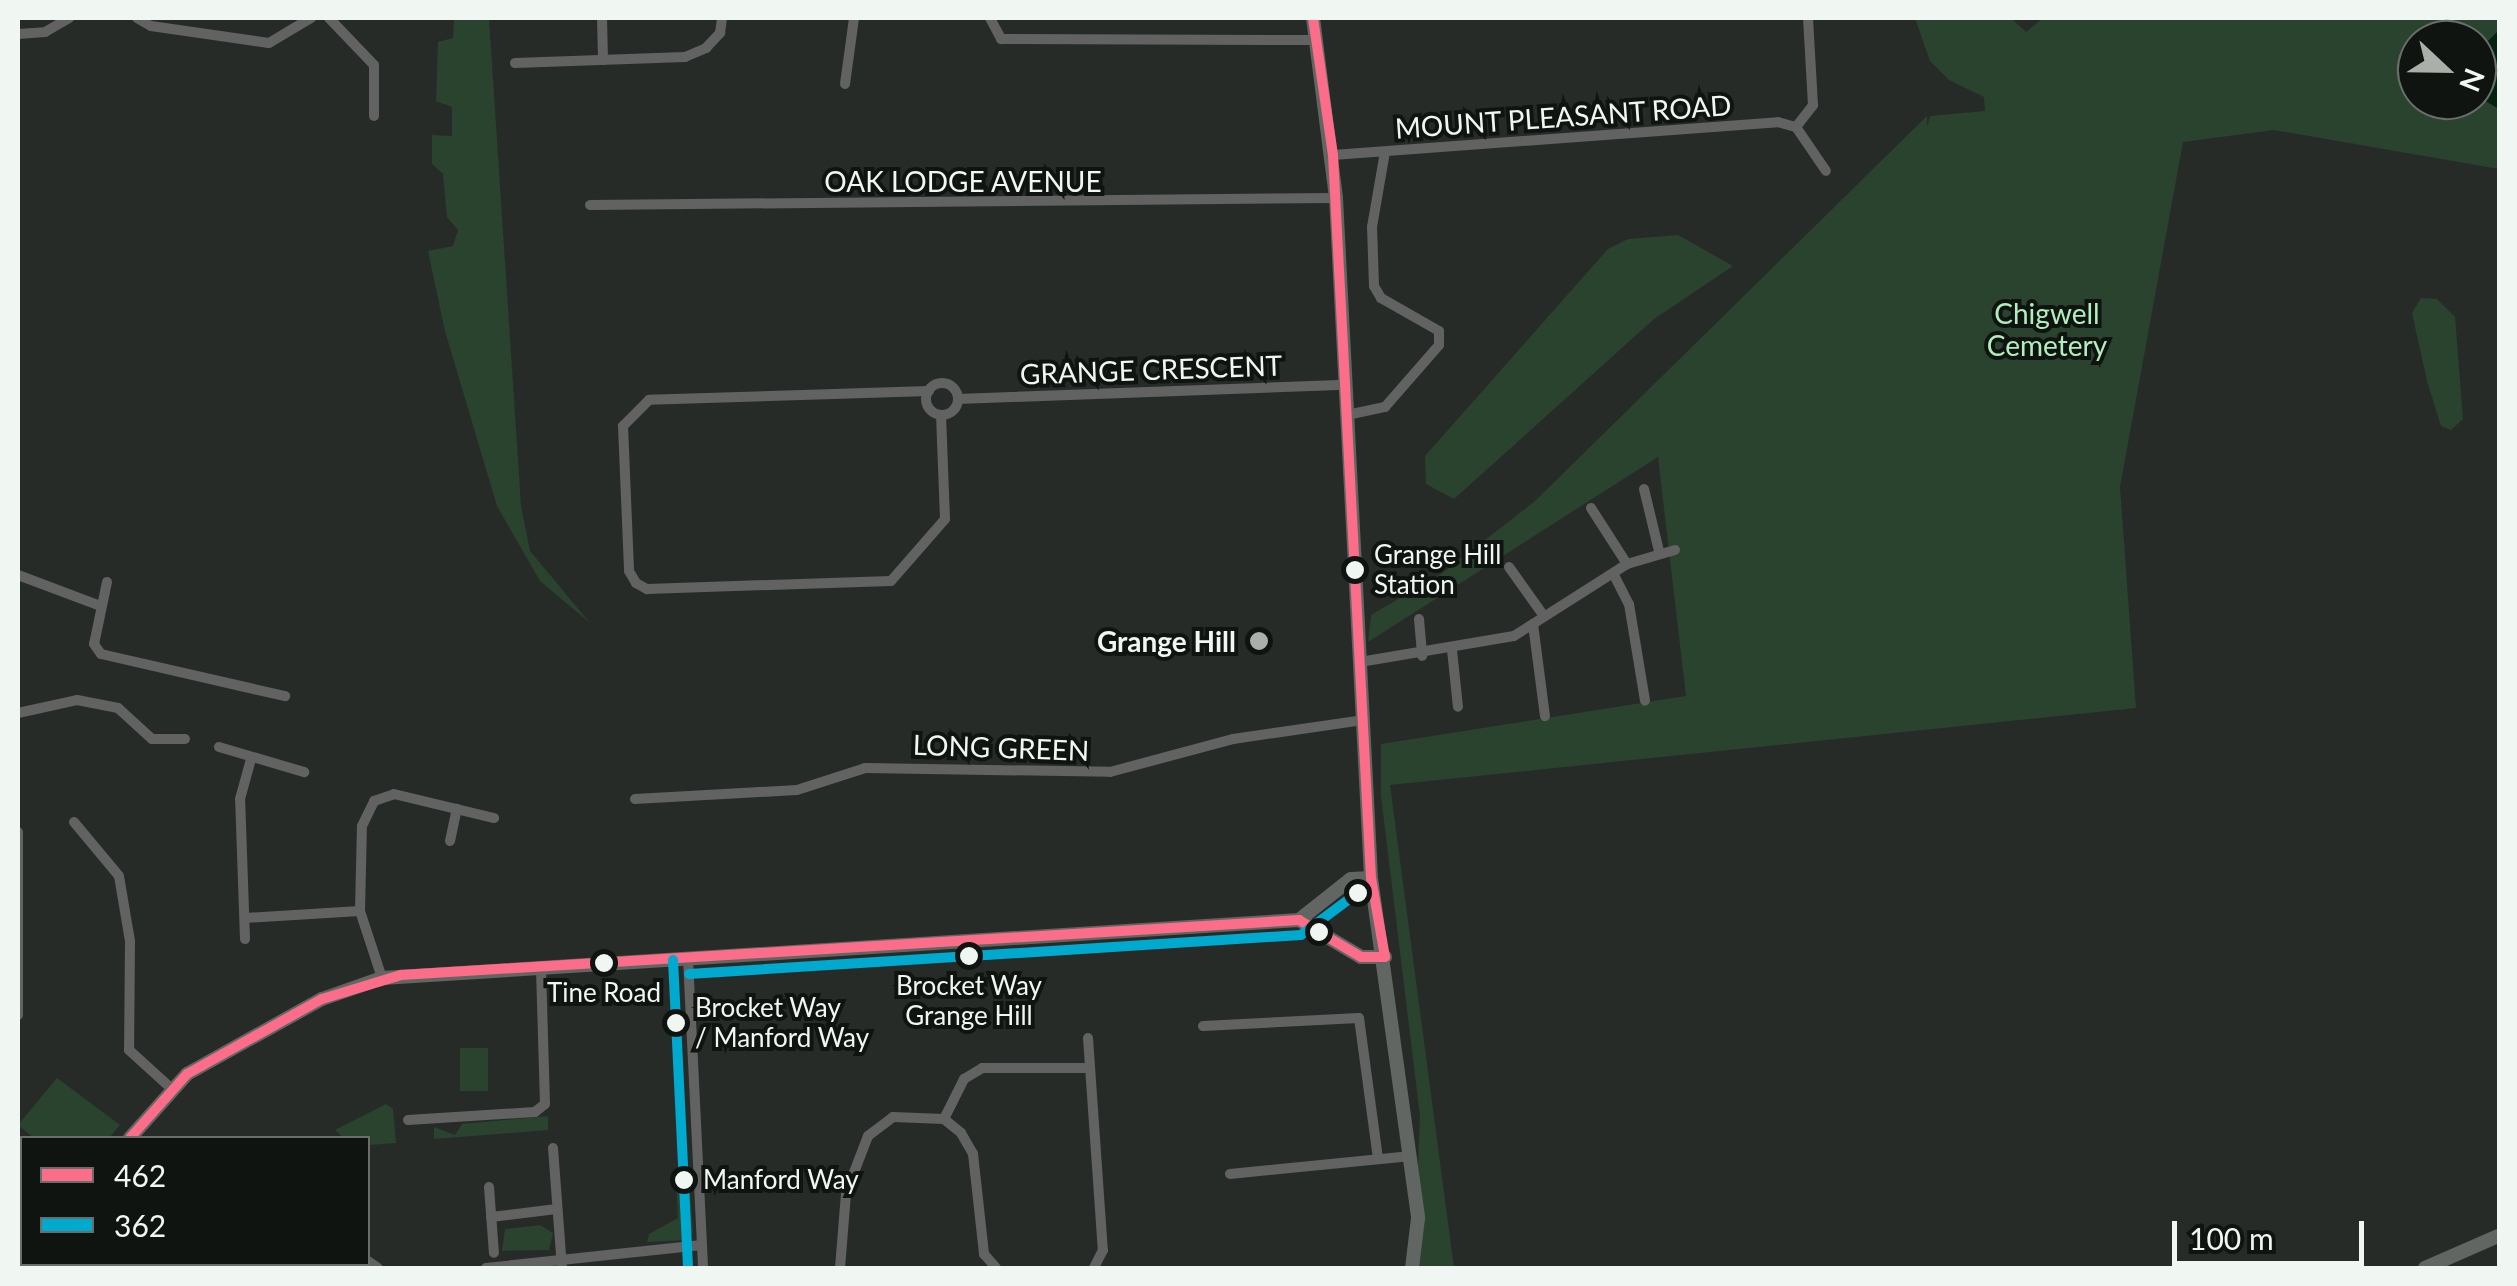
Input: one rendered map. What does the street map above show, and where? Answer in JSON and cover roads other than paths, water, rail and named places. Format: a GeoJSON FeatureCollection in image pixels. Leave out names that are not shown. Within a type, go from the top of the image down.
{"type":"FeatureCollection","features":[{"type":"Feature","properties":{"kind":"street"},"geometry":{"type":"LineString","coordinates":[[18,34],[45,32],[69,18]]}},
{"type":"Feature","properties":{"kind":"street"},"geometry":{"type":"LineString","coordinates":[[138,18],[150,26],[269,42],[311,18]]}},
{"type":"Feature","properties":{"kind":"street"},"geometry":{"type":"LineString","coordinates":[[329,18],[374,65],[374,116]]}},
{"type":"Feature","properties":{"kind":"street"},"geometry":{"type":"LineString","coordinates":[[602,18],[602,60]]}},
{"type":"Feature","properties":{"kind":"street"},"geometry":{"type":"LineString","coordinates":[[515,63],[685,57],[706,48],[720,33],[722,18]]}},
{"type":"Feature","properties":{"kind":"street"},"geometry":{"type":"LineString","coordinates":[[845,84],[854,18]]}},
{"type":"Feature","properties":{"kind":"street"},"geometry":{"type":"LineString","coordinates":[[990,18],[1001,39],[1315,40]]}},
{"type":"Feature","properties":{"kind":"street"},"geometry":{"type":"LineString","coordinates":[[1313,18],[1334,155],[1371,878],[1418,1218],[1412,1268]]}},
{"type":"Feature","properties":{"kind":"street"},"geometry":{"type":"LineString","coordinates":[[1808,18],[1813,105],[1796,127],[1826,171]]}},
{"type":"Feature","properties":{"kind":"street","name":"MOUNT PLEASANT ROAD"},"geometry":{"type":"LineString","coordinates":[[1334,155],[1778,122],[1796,127]]}},
{"type":"Feature","properties":{"kind":"street"},"geometry":{"type":"LineString","coordinates":[[1348,415],[1385,407],[1440,345],[1439,331],[1380,298],[1374,286],[1372,227],[1385,152]]}},
{"type":"Feature","properties":{"kind":"street","name":"OAK LODGE AVENUE"},"geometry":{"type":"LineString","coordinates":[[590,205],[1336,198]]}},
{"type":"Feature","properties":{"kind":"street","name":"GRANGE CRESCENT"},"geometry":{"type":"LineString","coordinates":[[928,391],[928,406],[941,414],[945,519],[891,581],[647,589],[636,583],[629,571],[623,426],[649,400],[928,391],[946,384],[958,398],[1346,385]]}},
{"type":"Feature","properties":{"kind":"street"},"geometry":{"type":"LineString","coordinates":[[941,414],[958,398]]}},
{"type":"Feature","properties":{"kind":"street"},"geometry":{"type":"LineString","coordinates":[[1644,489],[1659,551]]}},
{"type":"Feature","properties":{"kind":"street"},"geometry":{"type":"LineString","coordinates":[[1591,508],[1628,564]]}},
{"type":"Feature","properties":{"kind":"street"},"geometry":{"type":"LineString","coordinates":[[1360,662],[1422,656],[1514,636],[1616,576],[1628,564],[1659,551],[1675,550]]}},
{"type":"Feature","properties":{"kind":"street"},"geometry":{"type":"LineString","coordinates":[[1508,567],[1544,616]]}},
{"type":"Feature","properties":{"kind":"street"},"geometry":{"type":"LineString","coordinates":[[18,574],[98,606]]}},
{"type":"Feature","properties":{"kind":"street"},"geometry":{"type":"LineString","coordinates":[[1616,576],[1629,604],[1645,701]]}},
{"type":"Feature","properties":{"kind":"street"},"geometry":{"type":"LineString","coordinates":[[107,582],[98,606],[94,644],[102,654],[285,696]]}},
{"type":"Feature","properties":{"kind":"street"},"geometry":{"type":"LineString","coordinates":[[1419,619],[1422,656]]}},
{"type":"Feature","properties":{"kind":"street"},"geometry":{"type":"LineString","coordinates":[[1534,624],[1545,716]]}},
{"type":"Feature","properties":{"kind":"street"},"geometry":{"type":"LineString","coordinates":[[1452,650],[1458,708]]}},
{"type":"Feature","properties":{"kind":"street"},"geometry":{"type":"LineString","coordinates":[[18,712],[77,700],[118,708],[152,739],[185,739]]}},
{"type":"Feature","properties":{"kind":"street","name":"LONG GREEN"},"geometry":{"type":"LineString","coordinates":[[635,799],[798,790],[864,768],[1110,772],[1234,740],[1363,720]]}},
{"type":"Feature","properties":{"kind":"street"},"geometry":{"type":"LineString","coordinates":[[218,747],[304,772]]}},
{"type":"Feature","properties":{"kind":"street"},"geometry":{"type":"LineString","coordinates":[[245,939],[240,799],[251,759]]}},
{"type":"Feature","properties":{"kind":"street"},"geometry":{"type":"LineString","coordinates":[[382,978],[360,911],[362,826],[374,801],[394,794],[494,818]]}},
{"type":"Feature","properties":{"kind":"street"},"geometry":{"type":"LineString","coordinates":[[450,841],[457,809]]}},
{"type":"Feature","properties":{"kind":"street"},"geometry":{"type":"LineString","coordinates":[[74,822],[120,876],[130,941],[130,1050],[172,1089]]}},
{"type":"Feature","properties":{"kind":"street"},"geometry":{"type":"LineString","coordinates":[[18,832],[18,1015]]}},
{"type":"Feature","properties":{"kind":"street"},"geometry":{"type":"LineString","coordinates":[[132,1136],[186,1074],[322,999],[382,978],[1299,920],[1351,879],[1371,878]]}},
{"type":"Feature","properties":{"kind":"street"},"geometry":{"type":"LineString","coordinates":[[245,918],[360,911]]}},
{"type":"Feature","properties":{"kind":"street"},"geometry":{"type":"LineString","coordinates":[[1299,920],[1361,958],[1384,957]]}},
{"type":"Feature","properties":{"kind":"street"},"geometry":{"type":"LineString","coordinates":[[688,959],[703,1268]]}},
{"type":"Feature","properties":{"kind":"street"},"geometry":{"type":"LineString","coordinates":[[408,1120],[535,1112],[548,1096],[541,968]]}},
{"type":"Feature","properties":{"kind":"street"},"geometry":{"type":"LineString","coordinates":[[1202,1026],[1359,1018],[1378,1159]]}},
{"type":"Feature","properties":{"kind":"street"},"geometry":{"type":"LineString","coordinates":[[1088,1038],[1103,1250],[1094,1268]]}},
{"type":"Feature","properties":{"kind":"street"},"geometry":{"type":"LineString","coordinates":[[944,1118],[964,1080],[982,1068],[1088,1068]]}},
{"type":"Feature","properties":{"kind":"street"},"geometry":{"type":"LineString","coordinates":[[840,1268],[846,1193],[868,1136],[893,1116],[944,1118],[974,1154],[984,1254],[996,1268]]}},
{"type":"Feature","properties":{"kind":"street"},"geometry":{"type":"LineString","coordinates":[[553,1148],[562,1263]]}},
{"type":"Feature","properties":{"kind":"street"},"geometry":{"type":"LineString","coordinates":[[1230,1174],[1410,1156]]}},
{"type":"Feature","properties":{"kind":"street"},"geometry":{"type":"LineString","coordinates":[[489,1186],[494,1253]]}},
{"type":"Feature","properties":{"kind":"street"},"geometry":{"type":"LineString","coordinates":[[491,1217],[558,1209]]}},
{"type":"Feature","properties":{"kind":"street"},"geometry":{"type":"LineString","coordinates":[[2425,1268],[2500,1235]]}},
{"type":"Feature","properties":{"kind":"street"},"geometry":{"type":"LineString","coordinates":[[486,1268],[562,1263],[702,1245]]}},
{"type":"Feature","properties":{"kind":"place","name":"Grange Hill Station"},"geometry":{"type":"Point","coordinates":[1355,570]}},
{"type":"Feature","properties":{"kind":"place","name":"Grange Hill"},"geometry":{"type":"Point","coordinates":[1259,641]}},
{"type":"Feature","properties":{"kind":"place","name":"Brocket Way Grange Hill"},"geometry":{"type":"Point","coordinates":[969,956]}},
{"type":"Feature","properties":{"kind":"place","name":"Tine Road"},"geometry":{"type":"Point","coordinates":[604,963]}},
{"type":"Feature","properties":{"kind":"place","name":"Brocket Way / Manford Way"},"geometry":{"type":"Point","coordinates":[676,1023]}},
{"type":"Feature","properties":{"kind":"place","name":"Manford Way"},"geometry":{"type":"Point","coordinates":[684,1180]}},
{"type":"Feature","properties":{"kind":"park label","name":"Chigwell Cemetery"},"geometry":{"type":"Point","coordinates":[2047,329]}}]}
